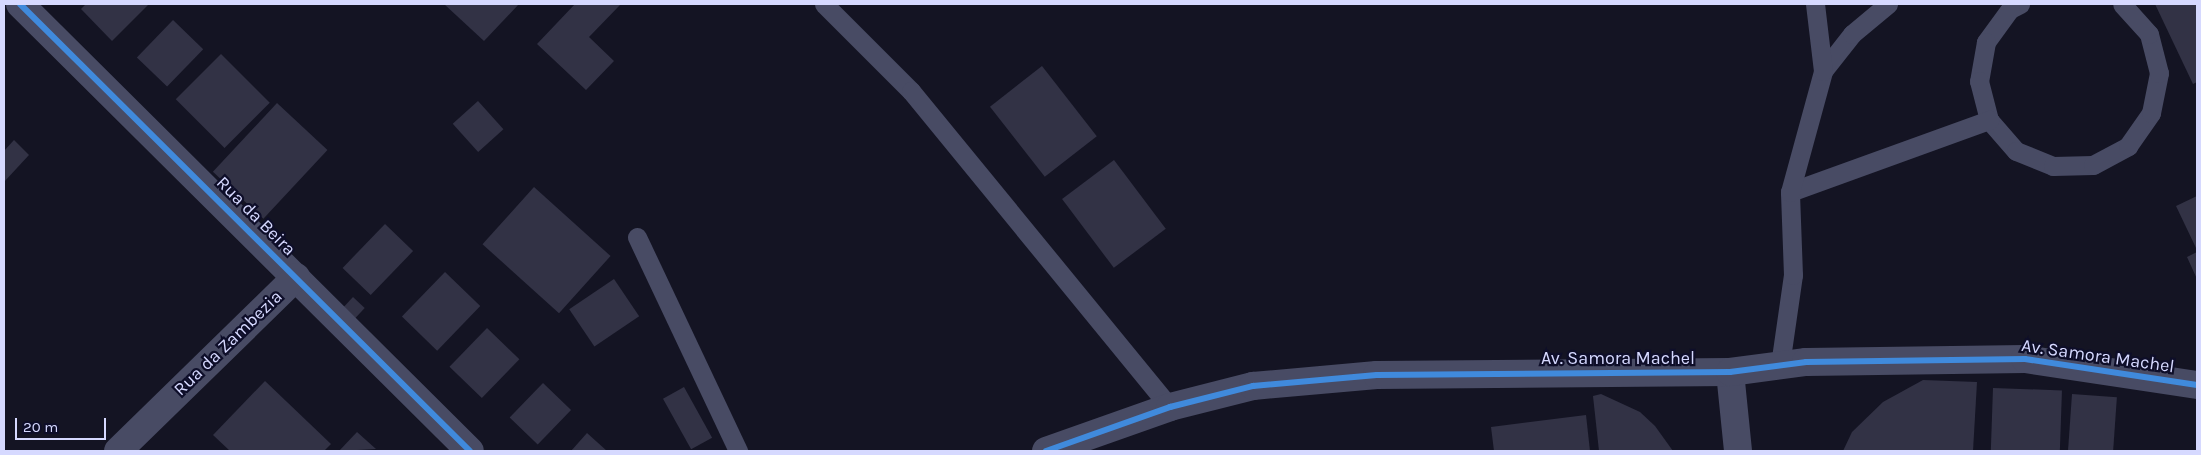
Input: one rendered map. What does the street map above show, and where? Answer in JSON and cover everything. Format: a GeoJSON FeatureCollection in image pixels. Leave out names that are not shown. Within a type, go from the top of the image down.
{"type":"FeatureCollection","features":[{"type":"Feature","properties":{"kind":"street","name":"Rua da Beira"},"geometry":{"type":"LineString","coordinates":[[20,4],[470,451]]}},
{"type":"Feature","properties":{"kind":"street","name":"Rua da Zambezia"},"geometry":{"type":"LineString","coordinates":[[118,451],[296,277]]}},
{"type":"Feature","properties":{"kind":"street","name":"Av. Samora Machel"},"geometry":{"type":"LineString","coordinates":[[1046,451],[1170,407],[1253,386],[1377,375],[1730,372],[1806,362],[2025,360],[2197,386]]}},
{"type":"Feature","properties":{"kind":"street"},"geometry":{"type":"LineString","coordinates":[[1730,372],[1738,451]]}},
{"type":"Feature","properties":{"kind":"lane"},"geometry":{"type":"LineString","coordinates":[[824,4],[911,91],[1170,407]]}},
{"type":"Feature","properties":{"kind":"lane"},"geometry":{"type":"LineString","coordinates":[[1780,365],[1793,275],[1790,192],[1823,71],[1815,4]]}},
{"type":"Feature","properties":{"kind":"lane"},"geometry":{"type":"LineString","coordinates":[[1823,71],[1852,34],[1888,4]]}},
{"type":"Feature","properties":{"kind":"lane"},"geometry":{"type":"LineString","coordinates":[[2020,4],[2010,9],[1986,42],[1979,81],[1989,120],[2016,151],[2052,166],[2092,165],[2128,146],[2151,113],[2159,73],[2149,34],[2122,4]]}},
{"type":"Feature","properties":{"kind":"lane"},"geometry":{"type":"LineString","coordinates":[[1790,192],[1989,120]]}},
{"type":"Feature","properties":{"kind":"lane"},"geometry":{"type":"LineString","coordinates":[[637,237],[738,451]]}},
{"type":"Feature","properties":{"kind":"building"},"geometry":{"type":"Polygon","coordinates":[[[86,4],[149,4],[112,41],[81,9],[86,4]]]}},
{"type":"Feature","properties":{"kind":"building"},"geometry":{"type":"Polygon","coordinates":[[[444,4],[519,4],[484,41],[444,4]]]}},
{"type":"Feature","properties":{"kind":"building"},"geometry":{"type":"Polygon","coordinates":[[[575,4],[621,4],[589,37],[614,61],[586,90],[537,44],[575,4]]]}},
{"type":"Feature","properties":{"kind":"building"},"geometry":{"type":"Polygon","coordinates":[[[2155,4],[2197,4],[2197,82],[2193,84],[2155,4]]]}},
{"type":"Feature","properties":{"kind":"building"},"geometry":{"type":"Polygon","coordinates":[[[173,20],[203,49],[167,87],[137,57],[173,20]]]}},
{"type":"Feature","properties":{"kind":"building"},"geometry":{"type":"Polygon","coordinates":[[[221,54],[270,103],[225,148],[176,99],[221,54]]]}},
{"type":"Feature","properties":{"kind":"building"},"geometry":{"type":"Polygon","coordinates":[[[1042,66],[1097,136],[1045,177],[990,107],[1042,66]]]}},
{"type":"Feature","properties":{"kind":"building"},"geometry":{"type":"Polygon","coordinates":[[[478,101],[503,129],[478,152],[453,124],[478,101]]]}},
{"type":"Feature","properties":{"kind":"building"},"geometry":{"type":"Polygon","coordinates":[[[277,103],[327,150],[263,219],[213,172],[277,103]]]}},
{"type":"Feature","properties":{"kind":"building"},"geometry":{"type":"Polygon","coordinates":[[[14,140],[29,155],[4,182],[4,151],[14,140]]]}},
{"type":"Feature","properties":{"kind":"building"},"geometry":{"type":"Polygon","coordinates":[[[1114,160],[1166,229],[1114,268],[1062,199],[1114,160]]]}},
{"type":"Feature","properties":{"kind":"building"},"geometry":{"type":"Polygon","coordinates":[[[534,187],[611,256],[559,313],[482,244],[534,187]]]}},
{"type":"Feature","properties":{"kind":"building"},"geometry":{"type":"Polygon","coordinates":[[[2197,196],[2197,250],[2176,206],[2197,196]]]}},
{"type":"Feature","properties":{"kind":"building"},"geometry":{"type":"Polygon","coordinates":[[[385,224],[413,251],[371,295],[343,268],[385,224]]]}},
{"type":"Feature","properties":{"kind":"building"},"geometry":{"type":"Polygon","coordinates":[[[2197,252],[2197,279],[2187,257],[2197,252]]]}},
{"type":"Feature","properties":{"kind":"building"},"geometry":{"type":"Polygon","coordinates":[[[445,272],[480,306],[437,351],[402,317],[445,272]]]}},
{"type":"Feature","properties":{"kind":"building"},"geometry":{"type":"Polygon","coordinates":[[[614,279],[639,316],[594,347],[569,309],[614,279]]]}},
{"type":"Feature","properties":{"kind":"building"},"geometry":{"type":"Polygon","coordinates":[[[353,297],[365,308],[354,319],[343,308],[353,297]]]}},
{"type":"Feature","properties":{"kind":"building"},"geometry":{"type":"Polygon","coordinates":[[[487,328],[519,359],[482,398],[449,367],[487,328]]]}},
{"type":"Feature","properties":{"kind":"building"},"geometry":{"type":"Polygon","coordinates":[[[1923,380],[1977,382],[1973,451],[1843,451],[1852,432],[1883,402],[1923,380]]]}},
{"type":"Feature","properties":{"kind":"building"},"geometry":{"type":"Polygon","coordinates":[[[265,381],[331,444],[324,451],[230,451],[213,435],[265,381]]]}},
{"type":"Feature","properties":{"kind":"building"},"geometry":{"type":"Polygon","coordinates":[[[543,383],[571,410],[538,445],[510,418],[543,383]]]}},
{"type":"Feature","properties":{"kind":"building"},"geometry":{"type":"Polygon","coordinates":[[[684,387],[712,438],[691,449],[663,399],[684,387]]]}},
{"type":"Feature","properties":{"kind":"building"},"geometry":{"type":"Polygon","coordinates":[[[1993,388],[2062,390],[2060,451],[1991,451],[1993,388]]]}},
{"type":"Feature","properties":{"kind":"building"},"geometry":{"type":"Polygon","coordinates":[[[1601,394],[1640,412],[1655,426],[1673,451],[1599,451],[1593,396],[1601,394]]]}},
{"type":"Feature","properties":{"kind":"building"},"geometry":{"type":"Polygon","coordinates":[[[2072,394],[2117,397],[2113,451],[2068,451],[2072,394]]]}},
{"type":"Feature","properties":{"kind":"building"},"geometry":{"type":"Polygon","coordinates":[[[1586,415],[1590,451],[1494,451],[1491,427],[1586,415]]]}},
{"type":"Feature","properties":{"kind":"building"},"geometry":{"type":"Polygon","coordinates":[[[357,432],[376,449],[339,451],[357,432]]]}},
{"type":"Feature","properties":{"kind":"building"},"geometry":{"type":"Polygon","coordinates":[[[587,433],[607,451],[571,451],[587,433]]]}},
{"type":"Feature","properties":{"kind":"cycle path"},"geometry":{"type":"LineString","coordinates":[[20,4],[470,451]]}},
{"type":"Feature","properties":{"kind":"cycle path"},"geometry":{"type":"LineString","coordinates":[[1046,451],[1170,407],[1253,386],[1377,375],[1730,372],[1806,362],[2025,359],[2197,385]]}}]}
